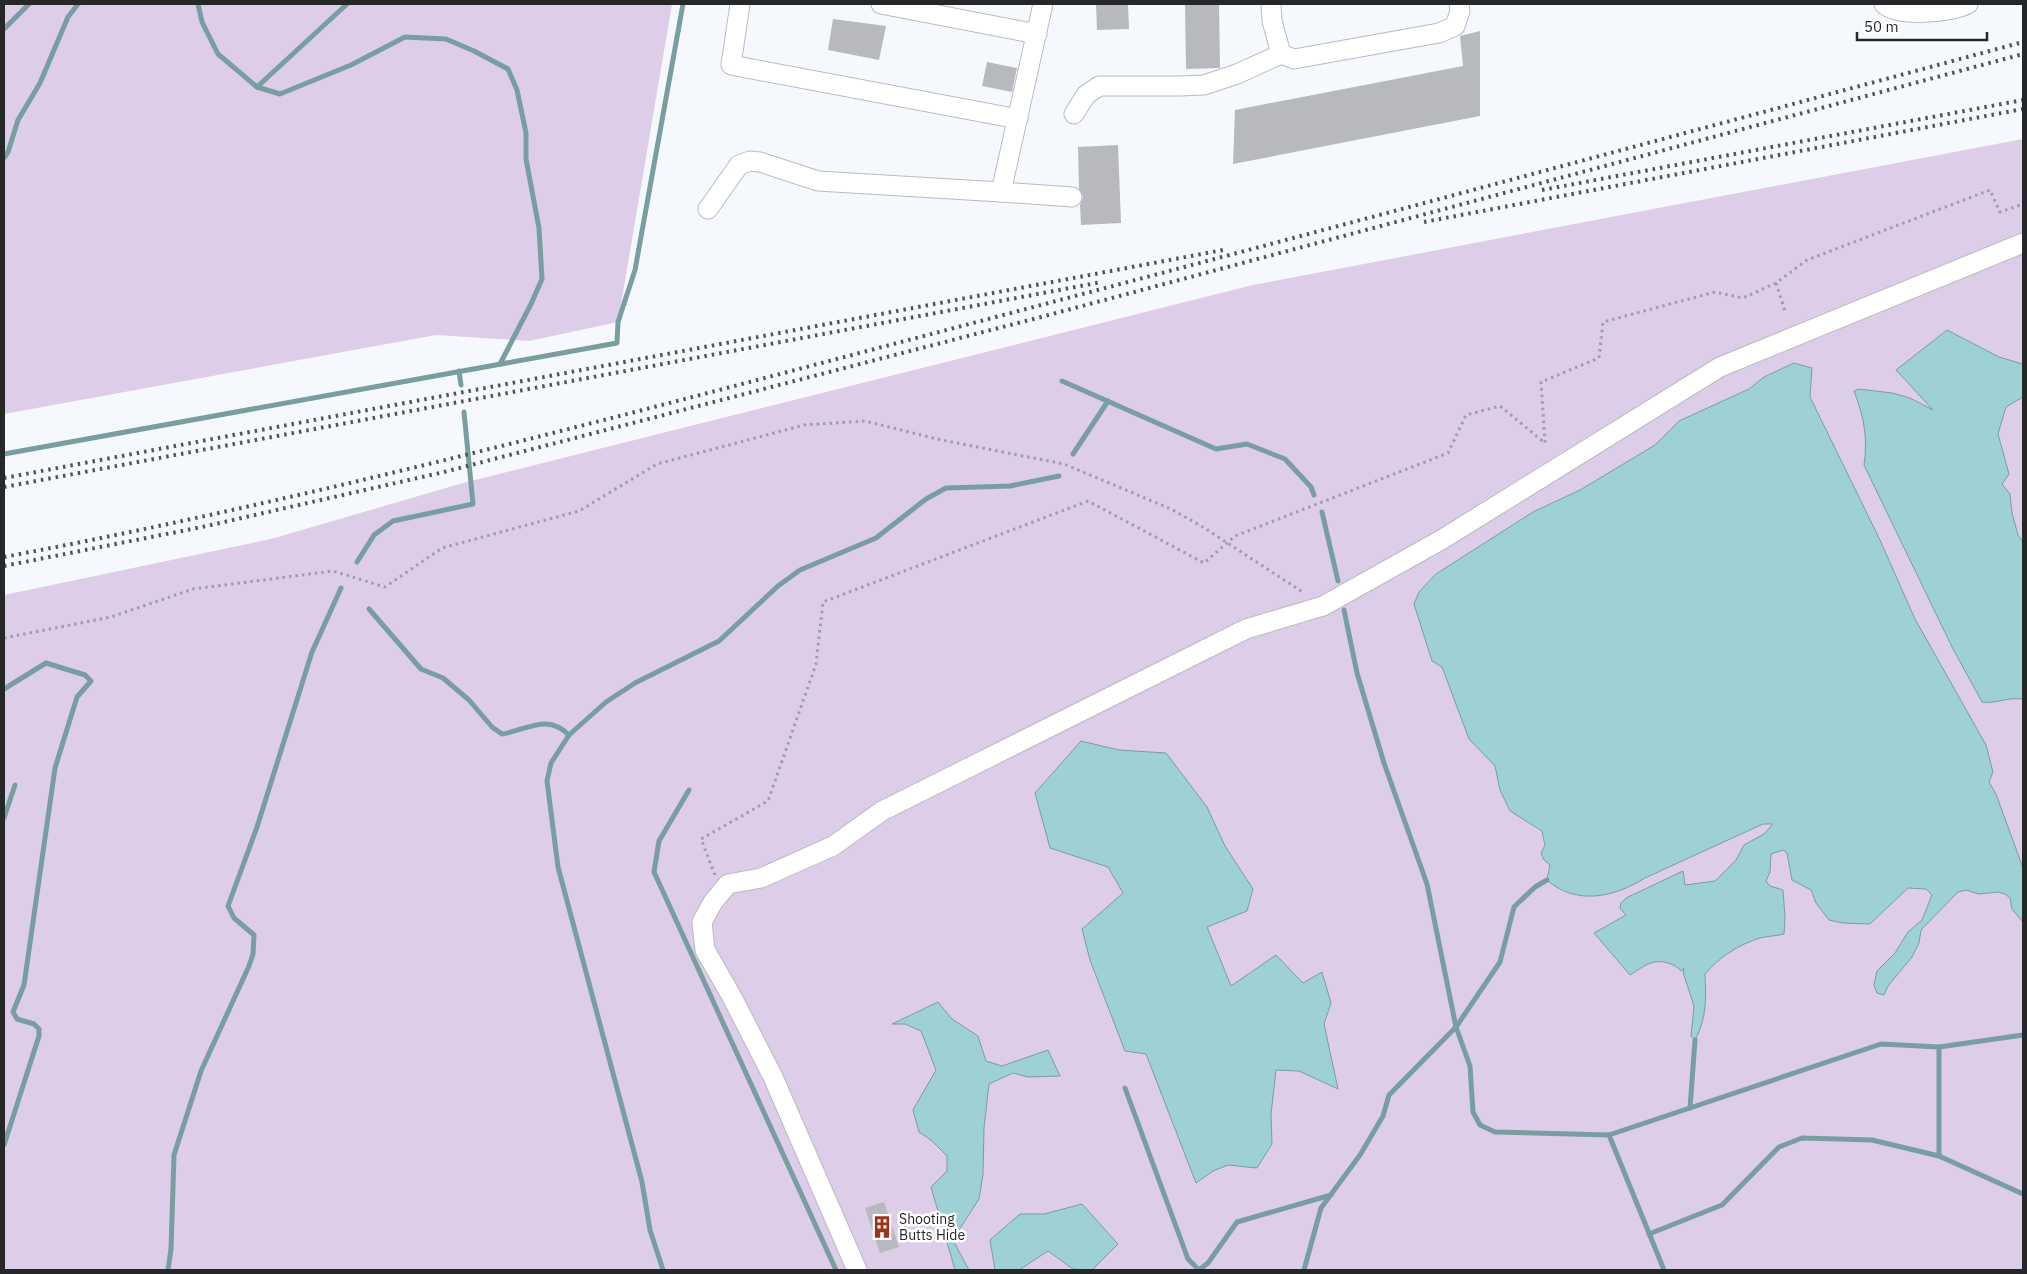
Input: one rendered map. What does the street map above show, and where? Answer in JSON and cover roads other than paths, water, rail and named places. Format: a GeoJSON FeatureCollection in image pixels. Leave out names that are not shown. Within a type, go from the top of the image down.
{"type":"FeatureCollection","features":[{"type":"Feature","properties":{"kind":"street"},"geometry":{"type":"LineString","coordinates":[[740,4],[731,65],[1018,119]]}},
{"type":"Feature","properties":{"kind":"street"},"geometry":{"type":"LineString","coordinates":[[881,4],[1037,34]]}},
{"type":"Feature","properties":{"kind":"street"},"geometry":{"type":"LineString","coordinates":[[1001,192],[1043,4]]}},
{"type":"Feature","properties":{"kind":"street"},"geometry":{"type":"LineString","coordinates":[[1271,4],[1272,21],[1281,54]]}},
{"type":"Feature","properties":{"kind":"street"},"geometry":{"type":"LineString","coordinates":[[1074,114],[1086,95],[1099,86],[1204,85],[1237,74],[1281,54],[1294,59],[1439,33],[1455,26],[1460,11],[1459,4]]}},
{"type":"Feature","properties":{"kind":"street"},"geometry":{"type":"LineString","coordinates":[[1884,4],[1896,10],[1936,12],[1968,4]]}},
{"type":"Feature","properties":{"kind":"street"},"geometry":{"type":"LineString","coordinates":[[708,209],[740,165],[750,161],[760,162],[818,181],[1072,197]]}},
{"type":"Feature","properties":{"kind":"street"},"geometry":{"type":"LineString","coordinates":[[857,1270],[773,1077],[732,997],[705,950],[702,922],[713,902],[728,884],[762,878],[833,846],[882,811],[1246,629],[1323,606],[1441,540],[1720,366],[2023,243]]}},
{"type":"Feature","properties":{"kind":"water"},"geometry":{"type":"Polygon","coordinates":[[[1947,330],[1999,357],[2023,364],[2023,397],[2006,407],[1998,434],[2009,474],[2002,484],[2010,494],[2012,513],[2018,535],[2023,542],[2023,697],[2021,699],[1982,702],[1953,649],[1864,465],[1866,446],[1864,428],[1854,391],[1859,389],[1892,393],[1910,398],[1933,410],[1896,370],[1947,330]]]}},
{"type":"Feature","properties":{"kind":"water"},"geometry":{"type":"Polygon","coordinates":[[[1794,363],[1812,368],[1810,397],[1880,540],[1915,619],[1986,745],[1993,772],[1989,782],[1996,794],[2023,868],[2023,922],[2012,909],[2010,898],[2005,894],[1998,892],[1979,894],[1966,890],[1958,892],[1921,930],[1919,943],[1912,957],[1888,986],[1884,995],[1877,993],[1874,985],[1877,971],[1895,953],[1908,932],[1922,920],[1932,895],[1926,889],[1908,888],[1870,924],[1843,923],[1829,920],[1816,903],[1811,890],[1792,880],[1787,853],[1783,850],[1771,854],[1770,872],[1766,881],[1770,886],[1783,890],[1784,934],[1760,938],[1745,944],[1723,957],[1705,974],[1704,1016],[1695,1040],[1691,1036],[1694,1006],[1683,972],[1684,968],[1681,971],[1668,963],[1655,962],[1630,975],[1594,933],[1626,915],[1620,908],[1621,903],[1626,898],[1683,871],[1685,885],[1715,881],[1736,860],[1744,845],[1764,834],[1773,824],[1763,824],[1633,885],[1608,894],[1583,896],[1558,888],[1547,880],[1550,865],[1544,860],[1541,853],[1545,845],[1542,831],[1510,811],[1500,790],[1495,766],[1469,739],[1442,667],[1432,661],[1414,604],[1419,592],[1436,574],[1533,512],[1580,490],[1655,445],[1679,421],[1749,389],[1764,377],[1794,363]]]}},
{"type":"Feature","properties":{"kind":"water"},"geometry":{"type":"Polygon","coordinates":[[[1081,741],[1119,750],[1166,753],[1207,807],[1225,846],[1253,889],[1247,911],[1207,927],[1231,986],[1276,955],[1303,983],[1322,972],[1331,1003],[1324,1024],[1338,1089],[1299,1071],[1276,1070],[1271,1114],[1272,1144],[1257,1168],[1228,1165],[1213,1171],[1196,1183],[1146,1054],[1125,1051],[1090,960],[1082,929],[1123,893],[1108,867],[1050,848],[1035,793],[1081,741]]]}},
{"type":"Feature","properties":{"kind":"water"},"geometry":{"type":"Polygon","coordinates":[[[938,1002],[952,1019],[978,1036],[986,1061],[1002,1066],[1048,1050],[1060,1076],[1028,1077],[1013,1073],[989,1084],[984,1128],[983,1174],[979,1199],[959,1230],[954,1242],[969,1270],[955,1270],[931,1187],[947,1171],[947,1156],[931,1140],[919,1132],[913,1110],[936,1070],[921,1031],[905,1024],[892,1024],[938,1002]]]}},
{"type":"Feature","properties":{"kind":"water"},"geometry":{"type":"Polygon","coordinates":[[[1082,1204],[1118,1244],[1092,1270],[1073,1269],[1048,1251],[1019,1270],[995,1270],[990,1240],[1020,1214],[1044,1214],[1082,1204]]]}},
{"type":"Feature","properties":{"kind":"waterway"},"geometry":{"type":"LineString","coordinates":[[4,29],[29,4]]}},
{"type":"Feature","properties":{"kind":"waterway"},"geometry":{"type":"LineString","coordinates":[[4,158],[8,152],[18,120],[40,83],[68,17],[78,4]]}},
{"type":"Feature","properties":{"kind":"waterway"},"geometry":{"type":"LineString","coordinates":[[198,4],[202,22],[218,54],[257,87],[280,94],[351,65],[405,37],[446,39],[508,69],[517,90],[526,133],[526,159],[539,228],[542,279],[500,364]]}},
{"type":"Feature","properties":{"kind":"waterway"},"geometry":{"type":"LineString","coordinates":[[257,87],[347,4]]}},
{"type":"Feature","properties":{"kind":"waterway"},"geometry":{"type":"LineString","coordinates":[[4,454],[617,343],[618,322],[635,270],[683,4]]}},
{"type":"Feature","properties":{"kind":"waterway"},"geometry":{"type":"LineString","coordinates":[[459,371],[461,385]]}},
{"type":"Feature","properties":{"kind":"waterway"},"geometry":{"type":"LineString","coordinates":[[1062,381],[1216,449],[1247,444],[1285,459],[1311,487],[1314,495]]}},
{"type":"Feature","properties":{"kind":"waterway"},"geometry":{"type":"LineString","coordinates":[[1073,454],[1108,401]]}},
{"type":"Feature","properties":{"kind":"waterway"},"geometry":{"type":"LineString","coordinates":[[357,562],[374,535],[393,521],[473,504],[464,412]]}},
{"type":"Feature","properties":{"kind":"waterway"},"geometry":{"type":"LineString","coordinates":[[663,1270],[650,1230],[642,1182],[558,867],[547,781],[551,763],[569,735],[606,702],[635,683],[719,641],[778,586],[800,570],[876,538],[926,499],[946,488],[1010,486],[1059,476]]}},
{"type":"Feature","properties":{"kind":"waterway"},"geometry":{"type":"LineString","coordinates":[[1322,512],[1338,581]]}},
{"type":"Feature","properties":{"kind":"waterway"},"geometry":{"type":"LineString","coordinates":[[168,1270],[171,1249],[174,1155],[201,1071],[253,954],[254,935],[234,918],[228,906],[257,827],[312,652],[341,588]]}},
{"type":"Feature","properties":{"kind":"waterway"},"geometry":{"type":"LineString","coordinates":[[369,609],[421,669],[443,678],[469,700],[492,727],[502,734],[545,724],[561,728],[569,735]]}},
{"type":"Feature","properties":{"kind":"waterway"},"geometry":{"type":"LineString","coordinates":[[1344,610],[1357,673],[1384,763],[1427,884],[1456,1027],[1470,1066],[1473,1112],[1480,1125],[1495,1132],[1609,1135],[1664,1270]]}},
{"type":"Feature","properties":{"kind":"waterway"},"geometry":{"type":"LineString","coordinates":[[4,689],[46,663],[85,675],[91,681],[77,697],[55,768],[24,985],[13,1012],[17,1019],[34,1024],[39,1029],[39,1036],[4,1145]]}},
{"type":"Feature","properties":{"kind":"waterway"},"geometry":{"type":"LineString","coordinates":[[4,818],[15,785]]}},
{"type":"Feature","properties":{"kind":"waterway"},"geometry":{"type":"LineString","coordinates":[[689,790],[659,841],[654,872],[836,1270]]}},
{"type":"Feature","properties":{"kind":"waterway"},"geometry":{"type":"LineString","coordinates":[[1304,1270],[1321,1208],[1360,1155],[1383,1116],[1389,1095],[1456,1027],[1500,962],[1514,907],[1535,887],[1547,880]]}},
{"type":"Feature","properties":{"kind":"waterway"},"geometry":{"type":"LineString","coordinates":[[1609,1135],[1881,1044],[1939,1047],[2023,1035]]}},
{"type":"Feature","properties":{"kind":"waterway"},"geometry":{"type":"LineString","coordinates":[[1690,1108],[1695,1040]]}},
{"type":"Feature","properties":{"kind":"waterway"},"geometry":{"type":"LineString","coordinates":[[1939,1047],[1939,1156]]}},
{"type":"Feature","properties":{"kind":"waterway"},"geometry":{"type":"LineString","coordinates":[[1125,1088],[1188,1259],[1199,1270]]}},
{"type":"Feature","properties":{"kind":"waterway"},"geometry":{"type":"LineString","coordinates":[[1649,1234],[1722,1205],[1779,1147],[1802,1138],[1872,1140],[1939,1156],[2023,1194]]}},
{"type":"Feature","properties":{"kind":"waterway"},"geometry":{"type":"LineString","coordinates":[[1199,1270],[1208,1263],[1237,1222],[1331,1195]]}},
{"type":"Feature","properties":{"kind":"railway"},"geometry":{"type":"LineString","coordinates":[[4,557],[120,534],[350,483],[578,426],[1196,264],[2023,42]]}},
{"type":"Feature","properties":{"kind":"railway"},"geometry":{"type":"LineString","coordinates":[[4,566],[202,527],[444,472],[1041,317],[2023,54]]}},
{"type":"Feature","properties":{"kind":"railway"},"geometry":{"type":"LineString","coordinates":[[1542,190],[2023,100]]}},
{"type":"Feature","properties":{"kind":"railway"},"geometry":{"type":"LineString","coordinates":[[1424,222],[2023,109]]}},
{"type":"Feature","properties":{"kind":"railway"},"geometry":{"type":"LineString","coordinates":[[4,478],[1223,250]]}},
{"type":"Feature","properties":{"kind":"railway"},"geometry":{"type":"LineString","coordinates":[[4,487],[1102,282]]}},
{"type":"Feature","properties":{"kind":"place","name":"Shooting Butts Hide"},"geometry":{"type":"Point","coordinates":[882,1227]}}]}
